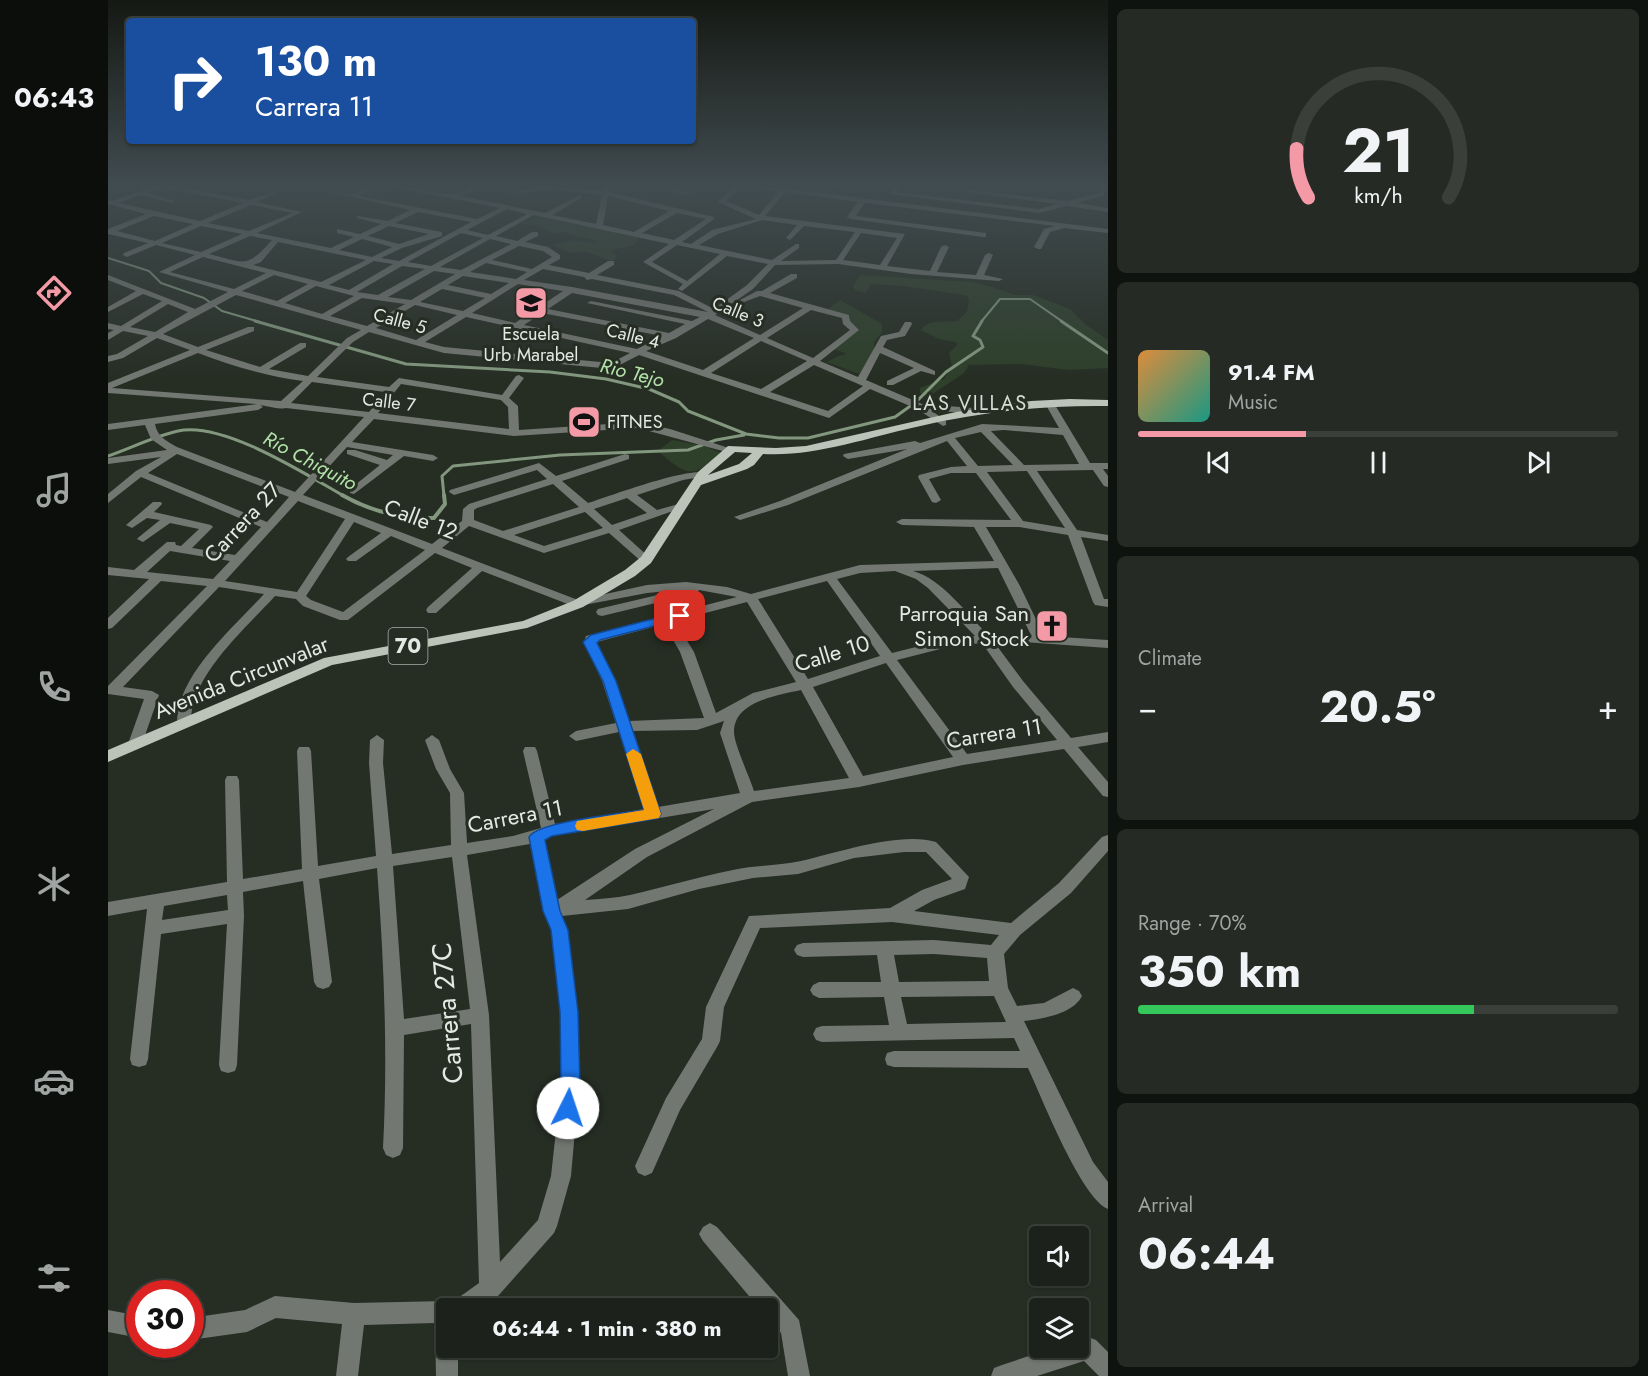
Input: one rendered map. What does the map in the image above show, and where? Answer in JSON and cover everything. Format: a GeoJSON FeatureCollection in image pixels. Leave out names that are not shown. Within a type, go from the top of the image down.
{"type":"FeatureCollection","features":[{"type":"Feature","properties":{"kind":"main road"},"geometry":{"type":"LineString","coordinates":[[695,486],[710,478],[747,466],[940,421],[973,411],[1048,402],[1108,405]]}},
{"type":"Feature","properties":{"kind":"main road"},"geometry":{"type":"LineString","coordinates":[[758,453],[806,448],[940,421],[1020,409],[1108,405]]}},
{"type":"Feature","properties":{"kind":"main road"},"geometry":{"type":"LineString","coordinates":[[731,449],[796,455]]}},
{"type":"Feature","properties":{"kind":"main road","name":"Avenida Circunvalar"},"geometry":{"type":"LineString","coordinates":[[108,756],[329,661],[527,624],[581,603],[630,573],[646,560],[702,474],[731,449]]}},
{"type":"Feature","properties":{"kind":"main road"},"geometry":{"type":"LineString","coordinates":[[747,466],[754,461],[758,453]]}},
{"type":"Feature","properties":{"kind":"street"},"geometry":{"type":"LineString","coordinates":[[127,255],[138,250]]}},
{"type":"Feature","properties":{"kind":"street"},"geometry":{"type":"LineString","coordinates":[[183,250],[379,298],[465,250]]}},
{"type":"Feature","properties":{"kind":"street"},"geometry":{"type":"LineString","coordinates":[[202,255],[213,250]]}},
{"type":"Feature","properties":{"kind":"street"},"geometry":{"type":"LineString","coordinates":[[245,266],[258,260],[267,250]]}},
{"type":"Feature","properties":{"kind":"street","name":"Calle 3"},"geometry":{"type":"LineString","coordinates":[[327,250],[374,260],[712,315],[759,338],[919,406]]}},
{"type":"Feature","properties":{"kind":"street"},"geometry":{"type":"LineString","coordinates":[[277,304],[391,250]]}},
{"type":"Feature","properties":{"kind":"street"},"geometry":{"type":"LineString","coordinates":[[351,292],[425,250]]}},
{"type":"Feature","properties":{"kind":"street"},"geometry":{"type":"LineString","coordinates":[[108,426],[282,405],[347,343],[504,250]]}},
{"type":"Feature","properties":{"kind":"street"},"geometry":{"type":"LineString","coordinates":[[513,250],[555,258]]}},
{"type":"Feature","properties":{"kind":"street"},"geometry":{"type":"LineString","coordinates":[[546,250],[555,258]]}},
{"type":"Feature","properties":{"kind":"street"},"geometry":{"type":"LineString","coordinates":[[663,250],[647,262],[688,284]]}},
{"type":"Feature","properties":{"kind":"street"},"geometry":{"type":"LineString","coordinates":[[719,250],[772,263],[838,262],[932,274],[999,279]]}},
{"type":"Feature","properties":{"kind":"street"},"geometry":{"type":"LineString","coordinates":[[712,315],[750,287],[772,263],[790,250]]}},
{"type":"Feature","properties":{"kind":"street"},"geometry":{"type":"LineString","coordinates":[[838,262],[846,250]]}},
{"type":"Feature","properties":{"kind":"street"},"geometry":{"type":"LineString","coordinates":[[882,268],[894,250]]}},
{"type":"Feature","properties":{"kind":"street"},"geometry":{"type":"LineString","coordinates":[[932,274],[943,250]]}},
{"type":"Feature","properties":{"kind":"street"},"geometry":{"type":"LineString","coordinates":[[676,293],[727,252]]}},
{"type":"Feature","properties":{"kind":"street","name":"Calle 5"},"geometry":{"type":"LineString","coordinates":[[202,255],[163,272],[367,330],[453,351],[608,366],[639,355],[712,315]]}},
{"type":"Feature","properties":{"kind":"street"},"geometry":{"type":"LineString","coordinates":[[495,255],[539,268]]}},
{"type":"Feature","properties":{"kind":"street"},"geometry":{"type":"LineString","coordinates":[[979,277],[989,255]]}},
{"type":"Feature","properties":{"kind":"street"},"geometry":{"type":"LineString","coordinates":[[417,343],[555,258]]}},
{"type":"Feature","properties":{"kind":"street"},"geometry":{"type":"LineString","coordinates":[[484,261],[591,276],[676,293],[712,315]]}},
{"type":"Feature","properties":{"kind":"street"},"geometry":{"type":"LineString","coordinates":[[516,326],[611,263]]}},
{"type":"Feature","properties":{"kind":"street"},"geometry":{"type":"LineString","coordinates":[[110,358],[158,335],[234,291],[273,273]]}},
{"type":"Feature","properties":{"kind":"street"},"geometry":{"type":"LineString","coordinates":[[712,315],[794,276]]}},
{"type":"Feature","properties":{"kind":"street"},"geometry":{"type":"LineString","coordinates":[[108,285],[112,278],[168,301],[199,310]]}},
{"type":"Feature","properties":{"kind":"street"},"geometry":{"type":"LineString","coordinates":[[441,286],[492,297]]}},
{"type":"Feature","properties":{"kind":"street"},"geometry":{"type":"LineString","coordinates":[[108,310],[142,291]]}},
{"type":"Feature","properties":{"kind":"street"},"geometry":{"type":"LineString","coordinates":[[760,293],[846,317],[846,322],[855,331],[814,361],[762,393]]}},
{"type":"Feature","properties":{"kind":"street"},"geometry":{"type":"LineString","coordinates":[[322,317],[361,295]]}},
{"type":"Feature","properties":{"kind":"street"},"geometry":{"type":"LineString","coordinates":[[560,297],[697,324]]}},
{"type":"Feature","properties":{"kind":"street","name":"Calle 4"},"geometry":{"type":"LineString","coordinates":[[379,298],[516,326],[639,355],[704,373],[829,415],[866,382]]}},
{"type":"Feature","properties":{"kind":"street"},"geometry":{"type":"LineString","coordinates":[[108,337],[168,301]]}},
{"type":"Feature","properties":{"kind":"street"},"geometry":{"type":"LineString","coordinates":[[704,373],[810,308]]}},
{"type":"Feature","properties":{"kind":"street"},"geometry":{"type":"LineString","coordinates":[[541,310],[675,336]]}},
{"type":"Feature","properties":{"kind":"street"},"geometry":{"type":"LineString","coordinates":[[866,382],[884,338],[902,334],[908,324]]}},
{"type":"Feature","properties":{"kind":"street"},"geometry":{"type":"LineString","coordinates":[[108,326],[158,335],[230,362],[261,370],[308,380],[391,390]]}},
{"type":"Feature","properties":{"kind":"street"},"geometry":{"type":"LineString","coordinates":[[108,388],[251,328]]}},
{"type":"Feature","properties":{"kind":"street"},"geometry":{"type":"LineString","coordinates":[[261,370],[303,345]]}},
{"type":"Feature","properties":{"kind":"street"},"geometry":{"type":"LineString","coordinates":[[880,349],[932,374]]}},
{"type":"Feature","properties":{"kind":"street"},"geometry":{"type":"LineString","coordinates":[[890,383],[921,368]]}},
{"type":"Feature","properties":{"kind":"street"},"geometry":{"type":"LineString","coordinates":[[514,433],[513,406],[504,398],[519,378]]}},
{"type":"Feature","properties":{"kind":"street","name":"Carrera 27"},"geometry":{"type":"LineString","coordinates":[[111,690],[216,583],[314,478],[399,381],[504,398]]}},
{"type":"Feature","properties":{"kind":"street","name":"Calle 7"},"geometry":{"type":"LineString","coordinates":[[108,388],[282,405],[514,433],[638,425],[731,449]]}},
{"type":"Feature","properties":{"kind":"street"},"geometry":{"type":"LineString","coordinates":[[919,406],[973,411]]}},
{"type":"Feature","properties":{"kind":"street"},"geometry":{"type":"LineString","coordinates":[[919,406],[940,421]]}},
{"type":"Feature","properties":{"kind":"street"},"geometry":{"type":"LineString","coordinates":[[1052,407],[1066,432],[1091,466],[1108,484]]}},
{"type":"Feature","properties":{"kind":"street"},"geometry":{"type":"LineString","coordinates":[[150,421],[149,430],[152,434],[163,444],[178,451]]}},
{"type":"Feature","properties":{"kind":"street"},"geometry":{"type":"LineString","coordinates":[[740,517],[784,503],[929,443],[982,427],[1004,426],[1066,432]]}},
{"type":"Feature","properties":{"kind":"street"},"geometry":{"type":"LineString","coordinates":[[982,427],[1026,468],[1073,532],[1104,602]]}},
{"type":"Feature","properties":{"kind":"street"},"geometry":{"type":"LineString","coordinates":[[949,437],[1019,524]]}},
{"type":"Feature","properties":{"kind":"street"},"geometry":{"type":"LineString","coordinates":[[848,456],[929,443]]}},
{"type":"Feature","properties":{"kind":"street"},"geometry":{"type":"LineString","coordinates":[[343,446],[434,458]]}},
{"type":"Feature","properties":{"kind":"street"},"geometry":{"type":"LineString","coordinates":[[343,446],[388,464]]}},
{"type":"Feature","properties":{"kind":"street"},"geometry":{"type":"LineString","coordinates":[[108,500],[140,473],[178,451]]}},
{"type":"Feature","properties":{"kind":"street","name":"Calle 12"},"geometry":{"type":"LineString","coordinates":[[108,461],[178,451],[480,567],[581,603]]}},
{"type":"Feature","properties":{"kind":"street"},"geometry":{"type":"LineString","coordinates":[[354,491],[402,453]]}},
{"type":"Feature","properties":{"kind":"street"},"geometry":{"type":"LineString","coordinates":[[108,570],[300,596],[308,603],[344,617],[468,522],[470,509],[473,506],[625,457]]}},
{"type":"Feature","properties":{"kind":"street"},"geometry":{"type":"LineString","coordinates":[[454,492],[539,466],[552,480],[646,560]]}},
{"type":"Feature","properties":{"kind":"street"},"geometry":{"type":"LineString","coordinates":[[936,500],[923,477],[951,470],[1108,466]]}},
{"type":"Feature","properties":{"kind":"street"},"geometry":{"type":"LineString","coordinates":[[140,473],[268,526]]}},
{"type":"Feature","properties":{"kind":"street"},"geometry":{"type":"LineString","coordinates":[[502,535],[681,477],[702,474]]}},
{"type":"Feature","properties":{"kind":"street"},"geometry":{"type":"LineString","coordinates":[[629,494],[655,514]]}},
{"type":"Feature","properties":{"kind":"street"},"geometry":{"type":"LineString","coordinates":[[132,525],[157,504]]}},
{"type":"Feature","properties":{"kind":"street"},"geometry":{"type":"LineString","coordinates":[[468,522],[544,550],[682,506]]}},
{"type":"Feature","properties":{"kind":"street"},"geometry":{"type":"LineString","coordinates":[[146,514],[207,527],[184,549]]}},
{"type":"Feature","properties":{"kind":"street"},"geometry":{"type":"LineString","coordinates":[[300,596],[351,518]]}},
{"type":"Feature","properties":{"kind":"street"},"geometry":{"type":"LineString","coordinates":[[137,574],[171,544],[143,539],[168,519]]}},
{"type":"Feature","properties":{"kind":"street"},"geometry":{"type":"LineString","coordinates":[[902,522],[1019,524],[1108,538]]}},
{"type":"Feature","properties":{"kind":"street"},"geometry":{"type":"LineString","coordinates":[[978,523],[1039,638]]}},
{"type":"Feature","properties":{"kind":"street"},"geometry":{"type":"LineString","coordinates":[[352,559],[389,532]]}},
{"type":"Feature","properties":{"kind":"street"},"geometry":{"type":"LineString","coordinates":[[168,547],[238,559]]}},
{"type":"Feature","properties":{"kind":"street"},"geometry":{"type":"LineString","coordinates":[[653,814],[609,681],[590,642],[591,639],[860,568],[1001,564]]}},
{"type":"Feature","properties":{"kind":"street"},"geometry":{"type":"LineString","coordinates":[[432,610],[480,567]]}},
{"type":"Feature","properties":{"kind":"street"},"geometry":{"type":"LineString","coordinates":[[860,568],[902,571],[920,576],[932,585],[985,639],[1018,684],[1108,792]]}},
{"type":"Feature","properties":{"kind":"street"},"geometry":{"type":"LineString","coordinates":[[108,625],[159,576]]}},
{"type":"Feature","properties":{"kind":"street"},"geometry":{"type":"LineString","coordinates":[[830,577],[963,760]]}},
{"type":"Feature","properties":{"kind":"street"},"geometry":{"type":"LineString","coordinates":[[581,603],[664,585],[703,587],[750,597],[821,711],[859,782]]}},
{"type":"Feature","properties":{"kind":"street"},"geometry":{"type":"LineString","coordinates":[[602,612],[659,600],[703,587]]}},
{"type":"Feature","properties":{"kind":"street"},"geometry":{"type":"LineString","coordinates":[[184,722],[184,707],[187,699],[203,672],[273,591]]}},
{"type":"Feature","properties":{"kind":"street"},"geometry":{"type":"LineString","coordinates":[[668,620],[687,652],[712,721]]}},
{"type":"Feature","properties":{"kind":"street","name":"Calle 10"},"geometry":{"type":"LineString","coordinates":[[576,736],[624,726],[697,725],[712,721],[758,696],[804,686],[887,658],[952,642],[1039,638],[1108,644]]}},
{"type":"Feature","properties":{"kind":"street"},"geometry":{"type":"LineString","coordinates":[[111,690],[152,695],[135,744]]}},
{"type":"Feature","properties":{"kind":"street"},"geometry":{"type":"LineString","coordinates":[[551,911],[582,894],[641,854],[749,797],[727,733],[730,722],[740,707]]}},
{"type":"Feature","properties":{"kind":"street","name":"Carrera 11"},"geometry":{"type":"LineString","coordinates":[[108,909],[459,850],[749,797],[859,782],[963,760],[1108,736]]}},
{"type":"Feature","properties":{"kind":"street"},"geometry":{"type":"LineString","coordinates":[[377,740],[376,763],[395,1028],[396,1106],[393,1148]]}},
{"type":"Feature","properties":{"kind":"street","name":"Carrera 27C"},"geometry":{"type":"LineString","coordinates":[[432,740],[443,769],[457,793],[459,850],[480,1016],[490,1288]]}},
{"type":"Feature","properties":{"kind":"street"},"geometry":{"type":"LineString","coordinates":[[304,751],[310,874],[324,982]]}},
{"type":"Feature","properties":{"kind":"street"},"geometry":{"type":"LineString","coordinates":[[472,1298],[490,1288],[547,1226],[561,1176],[570,1085],[569,1012],[559,930],[551,911],[543,834],[530,751]]}},
{"type":"Feature","properties":{"kind":"street"},"geometry":{"type":"LineString","coordinates":[[228,1065],[236,916],[232,780]]}},
{"type":"Feature","properties":{"kind":"street"},"geometry":{"type":"LineString","coordinates":[[1108,841],[1065,888],[1014,930],[995,952],[999,988],[1086,1169],[1108,1199]]}},
{"type":"Feature","properties":{"kind":"street"},"geometry":{"type":"LineString","coordinates":[[551,911],[628,902],[699,883],[753,872],[798,868],[855,852],[904,846],[930,846],[961,877],[961,881],[928,895],[892,915]]}},
{"type":"Feature","properties":{"kind":"street"},"geometry":{"type":"LineString","coordinates":[[139,1059],[156,900]]}},
{"type":"Feature","properties":{"kind":"street"},"geometry":{"type":"LineString","coordinates":[[645,1166],[673,1104],[711,1041],[715,1007],[756,921],[892,915],[1014,930]]}},
{"type":"Feature","properties":{"kind":"street"},"geometry":{"type":"LineString","coordinates":[[153,928],[236,916]]}},
{"type":"Feature","properties":{"kind":"street"},"geometry":{"type":"LineString","coordinates":[[803,950],[934,947],[995,952]]}},
{"type":"Feature","properties":{"kind":"street"},"geometry":{"type":"LineString","coordinates":[[884,949],[899,1032]]}},
{"type":"Feature","properties":{"kind":"street"},"geometry":{"type":"LineString","coordinates":[[819,990],[999,988]]}},
{"type":"Feature","properties":{"kind":"street"},"geometry":{"type":"LineString","coordinates":[[822,1034],[899,1032],[1016,1022],[1047,1011],[1073,996]]}},
{"type":"Feature","properties":{"kind":"street"},"geometry":{"type":"LineString","coordinates":[[395,1028],[480,1016]]}},
{"type":"Feature","properties":{"kind":"street"},"geometry":{"type":"LineString","coordinates":[[894,1059],[1033,1060]]}},
{"type":"Feature","properties":{"kind":"street"},"geometry":{"type":"LineString","coordinates":[[710,1234],[791,1328],[799,1376]]}},
{"type":"Feature","properties":{"kind":"street"},"geometry":{"type":"LineString","coordinates":[[204,1327],[247,1321],[275,1307],[354,1314],[436,1311]]}},
{"type":"Feature","properties":{"kind":"street"},"geometry":{"type":"LineString","coordinates":[[347,1376],[354,1314]]}},
{"type":"Feature","properties":{"kind":"street"},"geometry":{"type":"LineString","coordinates":[[108,1321],[126,1324]]}},
{"type":"Feature","properties":{"kind":"street"},"geometry":{"type":"LineString","coordinates":[[1002,1376],[1088,1348],[1108,1368]]}},
{"type":"Feature","properties":{"kind":"street"},"geometry":{"type":"LineString","coordinates":[[447,1376],[448,1358]]}},
{"type":"Feature","properties":{"kind":"green space"},"geometry":{"type":"Polygon","coordinates":[[[564,250],[613,250],[610,251],[618,257],[611,261],[587,252],[570,253],[564,250]]]}},
{"type":"Feature","properties":{"kind":"green space"},"geometry":{"type":"Polygon","coordinates":[[[860,275],[972,282],[1014,295],[1033,295],[1070,309],[1085,324],[1108,340],[1108,368],[1069,370],[1021,364],[969,365],[964,373],[928,397],[920,393],[920,388],[944,379],[952,366],[949,353],[957,345],[956,342],[939,339],[921,330],[932,322],[957,321],[967,312],[969,300],[967,296],[902,286],[871,284],[866,293],[855,290],[853,286],[860,275]]]}},
{"type":"Feature","properties":{"kind":"green space"},"geometry":{"type":"Polygon","coordinates":[[[840,300],[882,324],[882,332],[874,342],[874,352],[859,374],[827,362],[845,355],[833,349],[858,331],[849,323],[851,316],[828,309],[840,300]]]}},
{"type":"Feature","properties":{"kind":"green space"},"geometry":{"type":"Polygon","coordinates":[[[672,440],[705,446],[721,453],[703,468],[689,471],[675,465],[658,451],[672,440]]]}},
{"type":"Feature","properties":{"kind":"waterway","name":"Rio Tejo"},"geometry":{"type":"LineString","coordinates":[[108,258],[149,271],[161,283],[204,298],[222,311],[260,322]]}},
{"type":"Feature","properties":{"kind":"waterway","name":"Rio Tejo"},"geometry":{"type":"LineString","coordinates":[[981,322],[1000,299],[1030,299],[1063,322]]}},
{"type":"Feature","properties":{"kind":"waterway","name":"Rio Tejo"},"geometry":{"type":"LineString","coordinates":[[255,321],[406,364],[550,372],[606,379],[649,389],[679,402],[688,411],[746,434],[779,438],[808,438],[895,417],[916,402],[946,372],[983,347],[980,340],[973,336],[982,321]]}},
{"type":"Feature","properties":{"kind":"waterway","name":"Rio Tejo"},"geometry":{"type":"LineString","coordinates":[[1061,321],[1108,353]]}},
{"type":"Feature","properties":{"kind":"waterway","name":"Río Chiquito"},"geometry":{"type":"LineString","coordinates":[[108,456],[169,433],[196,430],[240,441],[263,451],[343,496]]}},
{"type":"Feature","properties":{"kind":"waterway","name":"Río Chiquito"},"geometry":{"type":"LineString","coordinates":[[444,496],[442,476],[453,466],[560,455],[688,450],[716,440],[744,435]]}},
{"type":"Feature","properties":{"kind":"waterway","name":"Río Chiquito"},"geometry":{"type":"LineString","coordinates":[[343,496],[386,513],[434,518],[445,504],[444,495]]}},
{"type":"Feature","properties":{"kind":"slow traffic"},"geometry":{"type":"LineString","coordinates":[[583,826],[653,814],[633,754]]}},
{"type":"Feature","properties":{"kind":"place","name":"Escuela Urb Marabel"},"geometry":{"type":"Point","coordinates":[531,303]}},
{"type":"Feature","properties":{"kind":"place","name":"FITNES"},"geometry":{"type":"Point","coordinates":[584,422]}},
{"type":"Feature","properties":{"kind":"place","name":"Parroquia San Simon Stock"},"geometry":{"type":"Point","coordinates":[1052,626]}},
{"type":"Feature","properties":{"kind":"district","name":"LAS VILLAS"},"geometry":{"type":"Point","coordinates":[970,403]}},
{"type":"Feature","properties":{"kind":"route"},"geometry":{"type":"LineString","coordinates":[[568,1108],[569,1012],[559,930],[551,911],[536,837],[549,831],[653,814],[609,681],[590,642],[596,637],[680,616]]}}]}
